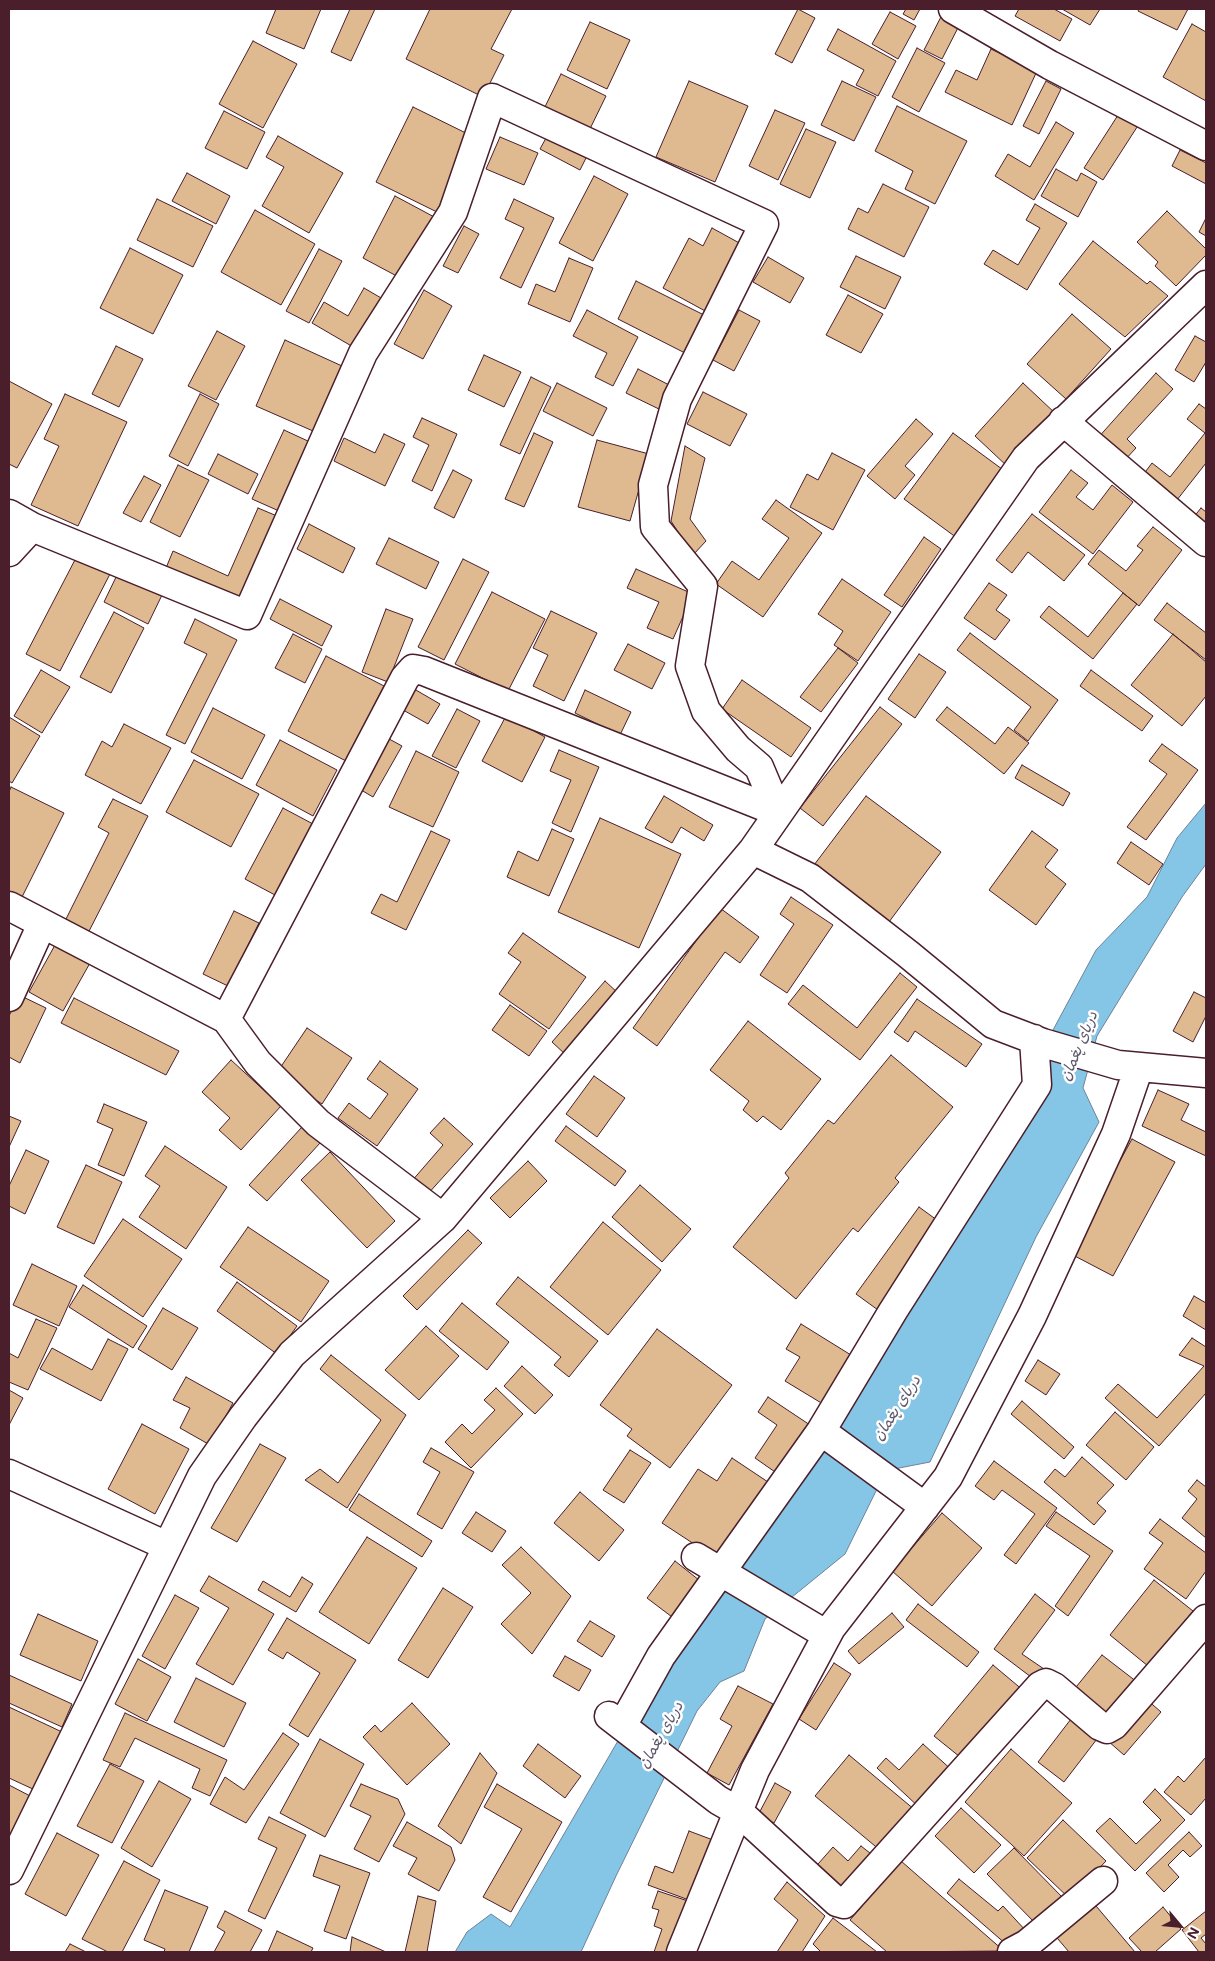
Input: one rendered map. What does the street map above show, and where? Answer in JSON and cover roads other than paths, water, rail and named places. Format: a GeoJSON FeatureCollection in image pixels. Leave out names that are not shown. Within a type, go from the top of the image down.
{"type":"FeatureCollection","features":[{"type":"Feature","properties":{"kind":"street"},"geometry":{"type":"LineString","coordinates":[[953,9],[1050,65],[1206,146]]}},
{"type":"Feature","properties":{"kind":"street"},"geometry":{"type":"LineString","coordinates":[[9,552],[20,520],[247,614],[363,353],[453,212],[492,98],[764,224],[677,399],[654,486],[656,527],[703,586],[690,666],[706,711],[738,749],[759,767],[778,812]]}},
{"type":"Feature","properties":{"kind":"street"},"geometry":{"type":"LineString","coordinates":[[9,1870],[202,1476],[243,1417],[292,1354],[443,1218],[753,850],[1026,458],[1206,285]]}},
{"type":"Feature","properties":{"kind":"street"},"geometry":{"type":"LineString","coordinates":[[1063,421],[1206,542]]}},
{"type":"Feature","properties":{"kind":"street"},"geometry":{"type":"LineString","coordinates":[[226,1019],[405,678],[413,669],[424,671],[778,812]]}},
{"type":"Feature","properties":{"kind":"street"},"geometry":{"type":"LineString","coordinates":[[753,850],[810,878],[908,954],[993,1024],[1038,1041],[1129,1066],[1206,1073]]}},
{"type":"Feature","properties":{"kind":"street"},"geometry":{"type":"LineString","coordinates":[[9,906],[226,1019],[258,1063],[318,1123],[443,1218]]}},
{"type":"Feature","properties":{"kind":"street"},"geometry":{"type":"LineString","coordinates":[[9,997],[42,924]]}},
{"type":"Feature","properties":{"kind":"street"},"geometry":{"type":"LineString","coordinates":[[1038,1041],[1037,1085],[893,1311],[821,1431],[615,1721],[718,1800],[738,1812],[837,1902],[844,1904],[1040,1686],[1046,1683],[1054,1687],[1100,1726],[1107,1729],[1114,1725],[1206,1619]]}},
{"type":"Feature","properties":{"kind":"street"},"geometry":{"type":"LineString","coordinates":[[681,1952],[755,1770],[827,1635],[917,1500],[948,1477],[1032,1316],[1116,1134],[1129,1066]]}},
{"type":"Feature","properties":{"kind":"street"},"geometry":{"type":"LineString","coordinates":[[821,1431],[917,1500]]}},
{"type":"Feature","properties":{"kind":"street"},"geometry":{"type":"LineString","coordinates":[[9,1474],[167,1546]]}},
{"type":"Feature","properties":{"kind":"street"},"geometry":{"type":"LineString","coordinates":[[696,1557],[827,1635]]}},
{"type":"Feature","properties":{"kind":"street"},"geometry":{"type":"LineString","coordinates":[[1012,1952],[1027,1944],[1103,1881]]}},
{"type":"Feature","properties":{"kind":"water","name":"دریای پغمان"},"geometry":{"type":"Polygon","coordinates":[[[1206,803],[1206,864],[1182,897],[1097,1036],[1083,1088],[1099,1122],[1036,1237],[930,1462],[894,1469],[876,1491],[845,1554],[765,1619],[744,1671],[720,1682],[697,1711],[581,1952],[455,1952],[467,1932],[491,1914],[510,1927],[637,1708],[1039,1071],[1053,1030],[1096,950],[1147,897],[1177,838],[1206,803]]]}}]}
